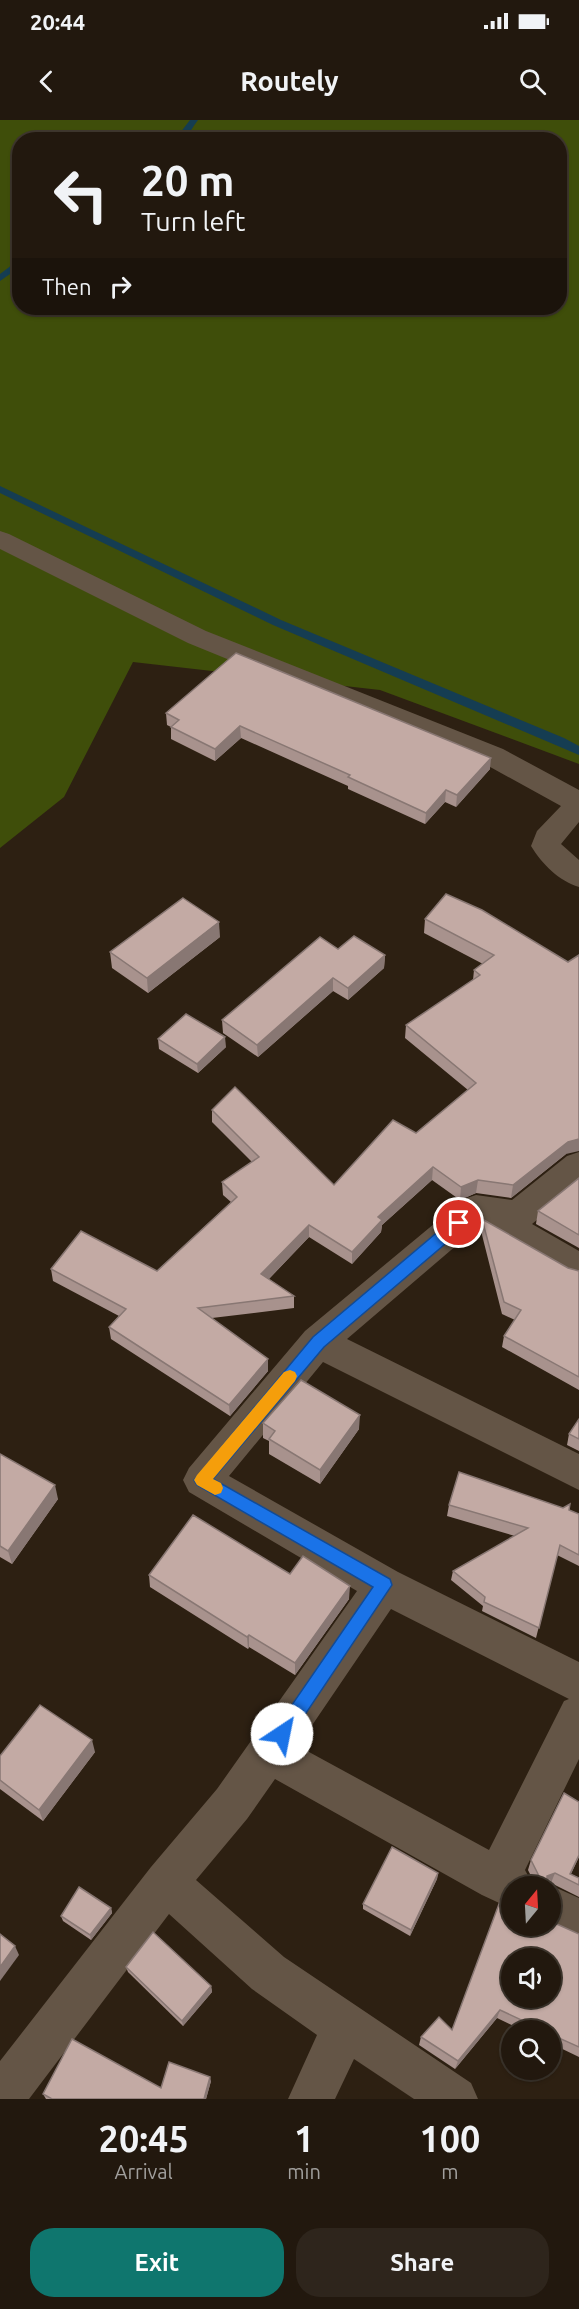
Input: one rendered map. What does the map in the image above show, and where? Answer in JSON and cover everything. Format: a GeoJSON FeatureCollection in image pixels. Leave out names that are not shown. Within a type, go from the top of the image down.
{"type":"FeatureCollection","features":[{"type":"Feature","properties":{"kind":"street"},"geometry":{"type":"LineString","coordinates":[[0,539],[197,637],[493,756],[579,804],[547,838],[546,846],[556,858],[579,876]]}},
{"type":"Feature","properties":{"kind":"street"},"geometry":{"type":"LineString","coordinates":[[579,1166],[518,1215],[476,1209],[318,1342],[202,1480],[384,1585],[579,1683]]}},
{"type":"Feature","properties":{"kind":"street"},"geometry":{"type":"LineString","coordinates":[[476,1209],[579,1268]]}},
{"type":"Feature","properties":{"kind":"street"},"geometry":{"type":"LineString","coordinates":[[318,1342],[579,1473]]}},
{"type":"Feature","properties":{"kind":"street"},"geometry":{"type":"LineString","coordinates":[[9,2091],[165,1882],[232,1804],[384,1585]]}},
{"type":"Feature","properties":{"kind":"street"},"geometry":{"type":"LineString","coordinates":[[508,1876],[579,1715]]}},
{"type":"Feature","properties":{"kind":"street"},"geometry":{"type":"LineString","coordinates":[[269,1753],[501,1882]]}},
{"type":"Feature","properties":{"kind":"street"},"geometry":{"type":"LineString","coordinates":[[165,1882],[268,1973],[455,2099]]}},
{"type":"Feature","properties":{"kind":"street"},"geometry":{"type":"LineString","coordinates":[[561,1912],[579,1921]]}},
{"type":"Feature","properties":{"kind":"street"},"geometry":{"type":"LineString","coordinates":[[311,2099],[345,2027]]}},
{"type":"Feature","properties":{"kind":"green space"},"geometry":{"type":"Polygon","coordinates":[[[0,120],[579,120],[579,764],[380,690],[133,662],[64,797],[0,848],[0,120]]]}},
{"type":"Feature","properties":{"kind":"building"},"geometry":{"type":"Polygon","coordinates":[[[236,653],[491,758],[457,795],[446,790],[426,813],[348,777],[350,775],[240,726],[215,749],[171,727],[179,720],[166,713],[236,653]]]}},
{"type":"Feature","properties":{"kind":"building"},"geometry":{"type":"Polygon","coordinates":[[[446,894],[482,910],[568,962],[579,955],[579,1139],[568,1142],[513,1185],[478,1180],[461,1187],[433,1167],[378,1217],[382,1220],[352,1252],[309,1225],[261,1274],[294,1296],[198,1308],[268,1359],[229,1405],[109,1327],[126,1309],[51,1269],[81,1231],[157,1271],[237,1197],[222,1182],[259,1157],[212,1110],[235,1087],[334,1185],[393,1120],[416,1133],[476,1083],[406,1025],[480,975],[474,970],[494,955],[425,919],[446,894]]]}},
{"type":"Feature","properties":{"kind":"building"},"geometry":{"type":"Polygon","coordinates":[[[183,898],[219,922],[147,978],[110,952],[183,898]]]}},
{"type":"Feature","properties":{"kind":"building"},"geometry":{"type":"Polygon","coordinates":[[[354,936],[385,955],[348,988],[333,978],[257,1045],[222,1020],[320,937],[338,949],[354,936]]]}},
{"type":"Feature","properties":{"kind":"building"},"geometry":{"type":"Polygon","coordinates":[[[186,1014],[225,1037],[197,1064],[158,1039],[186,1014]]]}},
{"type":"Feature","properties":{"kind":"building"},"geometry":{"type":"Polygon","coordinates":[[[579,1178],[579,1235],[538,1211],[579,1178]]]}},
{"type":"Feature","properties":{"kind":"building"},"geometry":{"type":"Polygon","coordinates":[[[482,1219],[568,1268],[579,1271],[579,1377],[504,1336],[521,1310],[504,1302],[482,1219]]]}},
{"type":"Feature","properties":{"kind":"building"},"geometry":{"type":"Polygon","coordinates":[[[301,1380],[360,1415],[320,1470],[269,1439],[275,1431],[263,1423],[301,1380]]]}},
{"type":"Feature","properties":{"kind":"building"},"geometry":{"type":"Polygon","coordinates":[[[579,1419],[579,1439],[569,1434],[579,1419]]]}},
{"type":"Feature","properties":{"kind":"building"},"geometry":{"type":"Polygon","coordinates":[[[0,1454],[55,1485],[8,1551],[0,1546],[0,1454]]]}},
{"type":"Feature","properties":{"kind":"building"},"geometry":{"type":"Polygon","coordinates":[[[459,1472],[563,1508],[570,1504],[569,1510],[579,1514],[579,1555],[560,1545],[539,1628],[484,1602],[485,1597],[453,1571],[528,1528],[449,1505],[459,1472]]]}},
{"type":"Feature","properties":{"kind":"building"},"geometry":{"type":"Polygon","coordinates":[[[193,1515],[290,1574],[303,1556],[350,1586],[295,1663],[249,1635],[247,1637],[149,1575],[193,1515]]]}},
{"type":"Feature","properties":{"kind":"building"},"geometry":{"type":"Polygon","coordinates":[[[40,1705],[92,1740],[39,1810],[0,1780],[0,1756],[40,1705]]]}},
{"type":"Feature","properties":{"kind":"building"},"geometry":{"type":"Polygon","coordinates":[[[564,1793],[579,1802],[579,1855],[570,1874],[579,1878],[579,1885],[555,1873],[539,1876],[531,1860],[564,1793]]]}},
{"type":"Feature","properties":{"kind":"building"},"geometry":{"type":"Polygon","coordinates":[[[392,1847],[438,1873],[411,1930],[363,1904],[392,1847]]]}},
{"type":"Feature","properties":{"kind":"building"},"geometry":{"type":"Polygon","coordinates":[[[79,1887],[111,1908],[90,1935],[61,1916],[79,1887]]]}},
{"type":"Feature","properties":{"kind":"building"},"geometry":{"type":"Polygon","coordinates":[[[501,1899],[501,1936],[561,1936],[561,1926],[579,1934],[579,2047],[561,2039],[561,2020],[521,2020],[500,2010],[458,2061],[421,2037],[439,2017],[452,2030],[501,1899]]]}},
{"type":"Feature","properties":{"kind":"building"},"geometry":{"type":"Polygon","coordinates":[[[153,1932],[211,1986],[182,2021],[126,1967],[153,1932]]]}},
{"type":"Feature","properties":{"kind":"building"},"geometry":{"type":"Polygon","coordinates":[[[0,1934],[15,1946],[0,1967],[0,1934]]]}},
{"type":"Feature","properties":{"kind":"building"},"geometry":{"type":"Polygon","coordinates":[[[72,2039],[161,2088],[169,2062],[210,2077],[204,2099],[52,2099],[43,2094],[72,2039]]]}},
{"type":"Feature","properties":{"kind":"waterway"},"geometry":{"type":"LineString","coordinates":[[185,132],[194,120]]}},
{"type":"Feature","properties":{"kind":"waterway"},"geometry":{"type":"LineString","coordinates":[[0,278],[12,268]]}},
{"type":"Feature","properties":{"kind":"waterway"},"geometry":{"type":"LineString","coordinates":[[0,489],[237,604],[579,751]]}},
{"type":"Feature","properties":{"kind":"slow traffic"},"geometry":{"type":"LineString","coordinates":[[215,1488],[202,1480],[290,1376]]}},
{"type":"Feature","properties":{"kind":"route"},"geometry":{"type":"LineString","coordinates":[[282,1734],[384,1585],[202,1480],[318,1342],[459,1223]]}}]}
